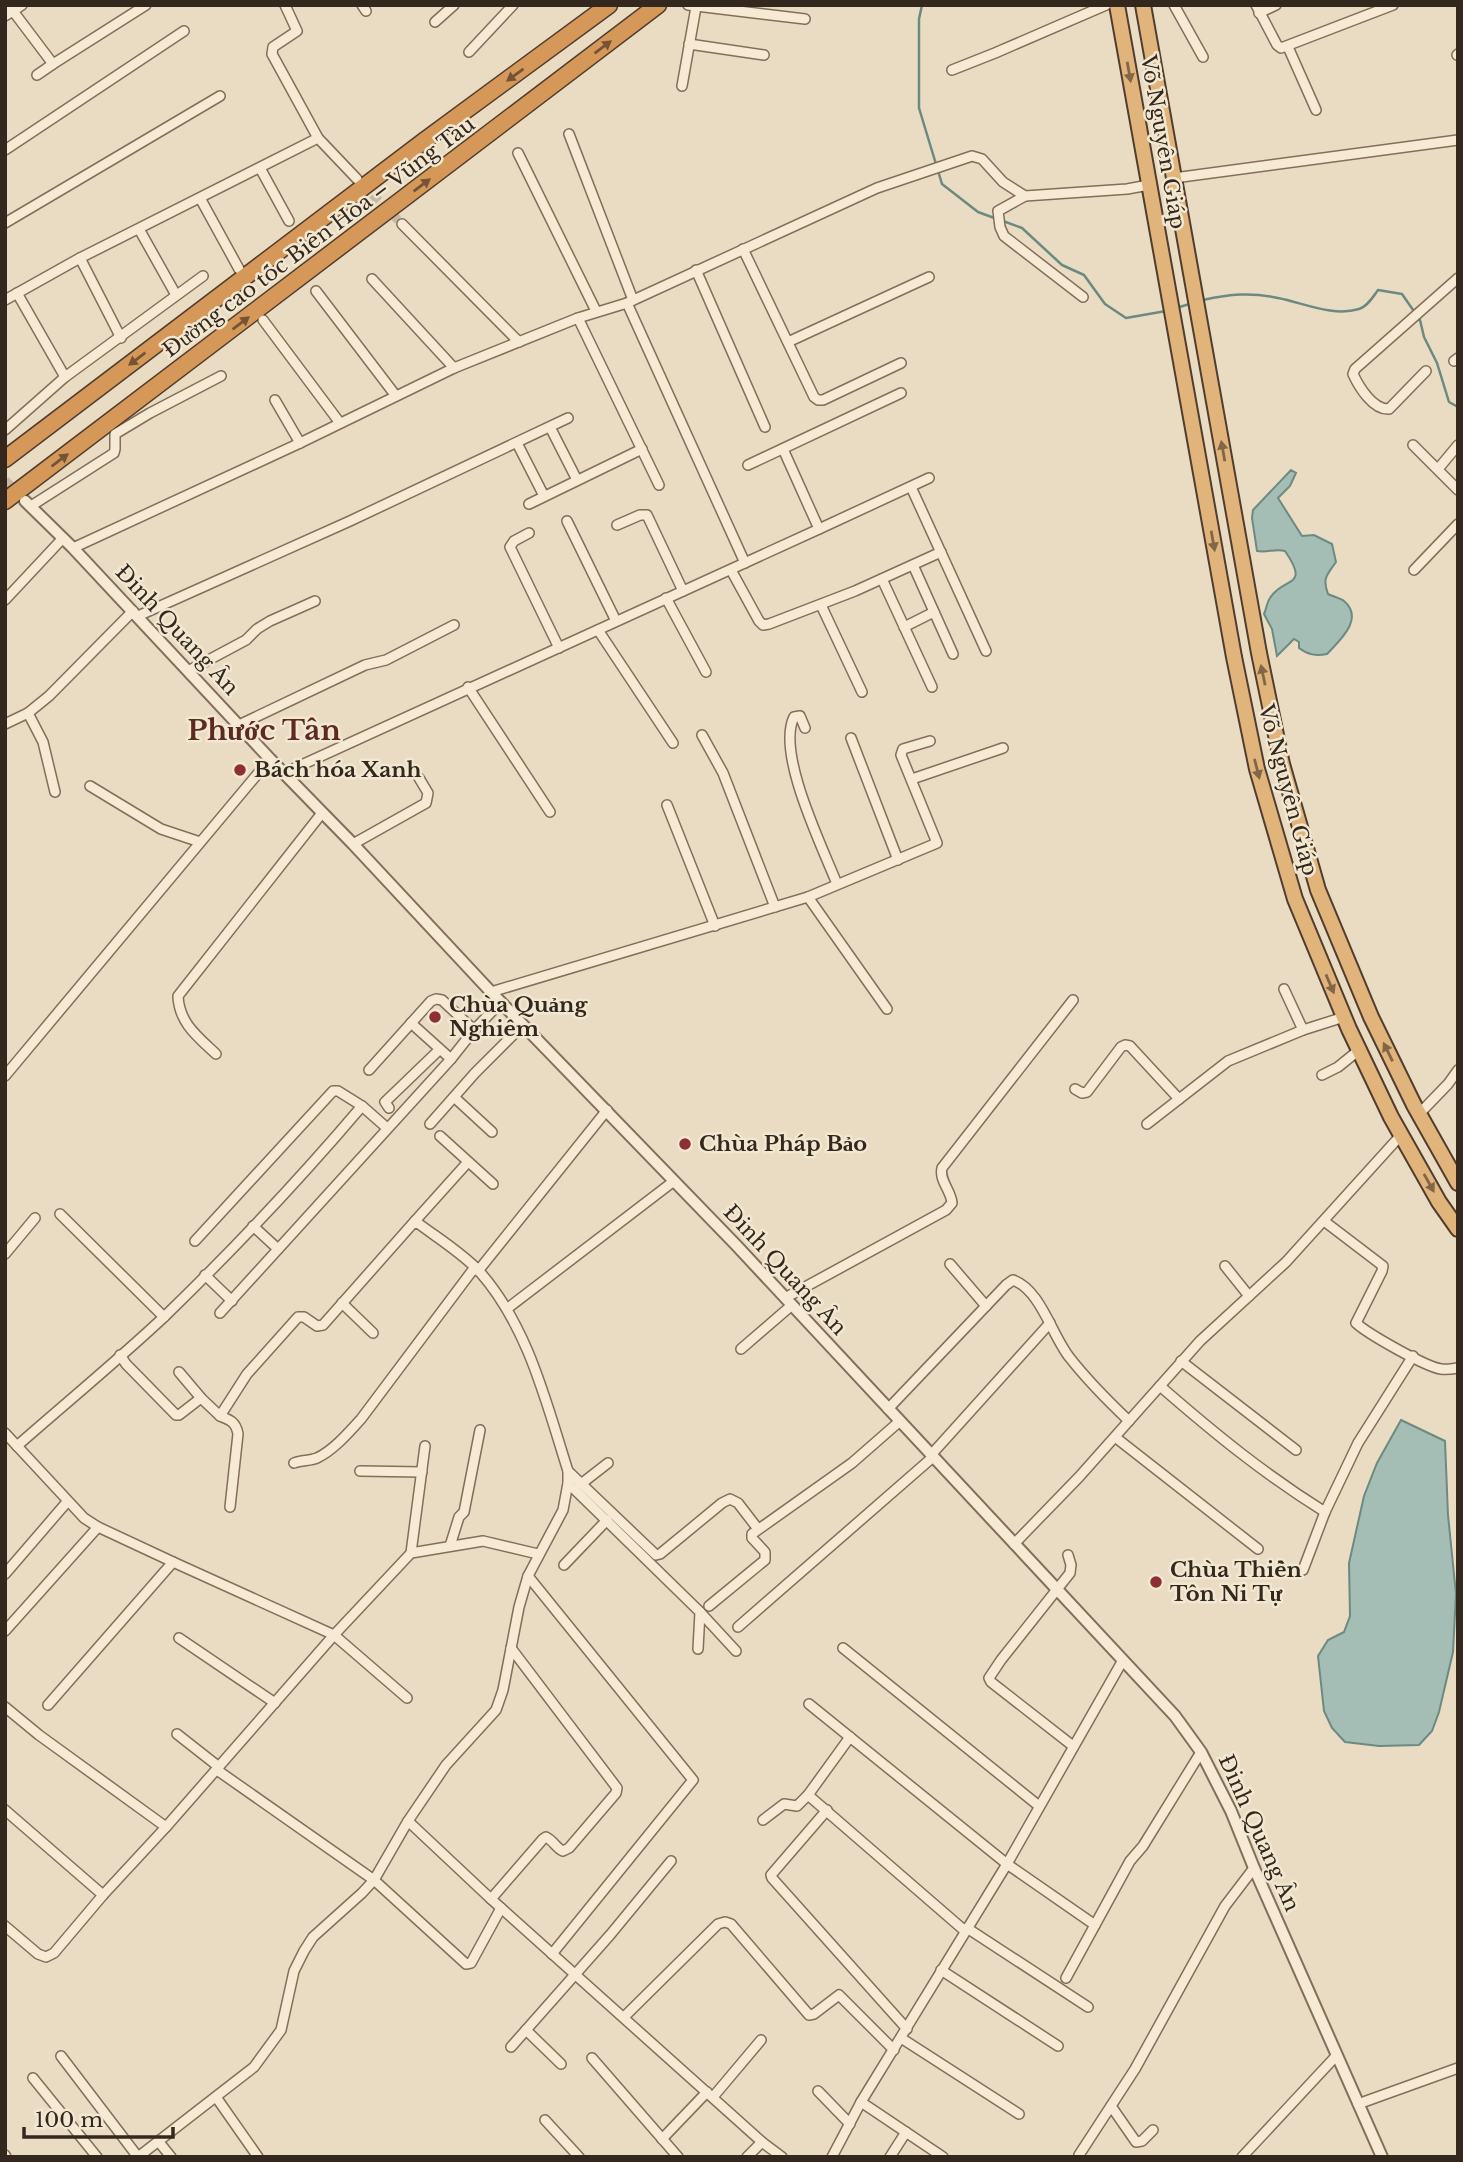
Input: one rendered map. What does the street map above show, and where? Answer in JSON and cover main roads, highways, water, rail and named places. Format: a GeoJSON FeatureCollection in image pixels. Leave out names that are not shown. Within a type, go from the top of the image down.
{"type":"FeatureCollection","features":[{"type":"Feature","properties":{"kind":"highway","name":"Đường cao tốc Biên Hòa – Vũng Tàu"},"geometry":{"type":"LineString","coordinates":[[5,459],[424,141],[610,5]]}},
{"type":"Feature","properties":{"kind":"highway","name":"Đường cao tốc Biên Hòa – Vũng Tàu"},"geometry":{"type":"LineString","coordinates":[[5,501],[658,5]]}},
{"type":"Feature","properties":{"kind":"highway","name":"Võ Nguyên Giáp"},"geometry":{"type":"LineString","coordinates":[[1143,5],[1259,653],[1282,764],[1318,890],[1371,1017],[1419,1114],[1458,1183]]}},
{"type":"Feature","properties":{"kind":"highway","name":"Võ Nguyên Giáp"},"geometry":{"type":"LineString","coordinates":[[1107,6],[1149,185],[1234,657],[1257,769],[1294,899],[1359,1050],[1439,1202],[1458,1229]]}},
{"type":"Feature","properties":{"kind":"water"},"geometry":{"type":"Polygon","coordinates":[[[1291,470],[1296,473],[1290,486],[1278,498],[1302,536],[1314,535],[1332,544],[1336,562],[1326,577],[1326,589],[1328,594],[1344,601],[1352,615],[1348,629],[1327,654],[1306,652],[1299,648],[1299,642],[1294,639],[1277,656],[1272,629],[1264,614],[1275,591],[1295,577],[1295,571],[1285,551],[1257,551],[1253,510],[1291,470]]]}},
{"type":"Feature","properties":{"kind":"water"},"geometry":{"type":"Polygon","coordinates":[[[1401,1420],[1445,1441],[1448,1515],[1456,1594],[1453,1652],[1439,1712],[1432,1731],[1419,1745],[1379,1746],[1345,1742],[1332,1728],[1324,1711],[1318,1656],[1328,1640],[1344,1632],[1350,1616],[1349,1563],[1364,1496],[1377,1463],[1401,1420]]]}},
{"type":"Feature","properties":{"kind":"waterway"},"geometry":{"type":"LineString","coordinates":[[922,5],[919,19],[919,108],[942,184],[978,212],[997,219]]}},
{"type":"Feature","properties":{"kind":"waterway"},"geometry":{"type":"LineString","coordinates":[[1003,221],[1022,228],[1062,265],[1084,275],[1105,304],[1126,318],[1166,311]]}},
{"type":"Feature","properties":{"kind":"waterway"},"geometry":{"type":"LineString","coordinates":[[1203,300],[1250,294],[1318,308],[1349,311],[1362,308],[1378,290],[1402,294],[1420,320],[1449,402],[1458,407]]}},
{"type":"Feature","properties":{"kind":"waterway"},"geometry":{"type":"LineString","coordinates":[[1176,308],[1193,303]]}},
{"type":"Feature","properties":{"kind":"tunnel"},"geometry":{"type":"LineString","coordinates":[[363,185],[402,224]]}},
{"type":"Feature","properties":{"kind":"tunnel"},"geometry":{"type":"LineString","coordinates":[[5,481],[21,496]]}},
{"type":"Feature","properties":{"kind":"place","name":"Bách hóa Xanh"},"geometry":{"type":"Point","coordinates":[240,770]}},
{"type":"Feature","properties":{"kind":"place","name":"Chùa Quảng Nghiêm"},"geometry":{"type":"Point","coordinates":[435,1017]}},
{"type":"Feature","properties":{"kind":"place","name":"Chùa Pháp Bảo"},"geometry":{"type":"Point","coordinates":[685,1144]}},
{"type":"Feature","properties":{"kind":"place","name":"Chùa Thiền Tôn Ni Tự"},"geometry":{"type":"Point","coordinates":[1156,1582]}},
{"type":"Feature","properties":{"kind":"district","name":"Phước Tân"},"geometry":{"type":"Point","coordinates":[264,730]}}]}
